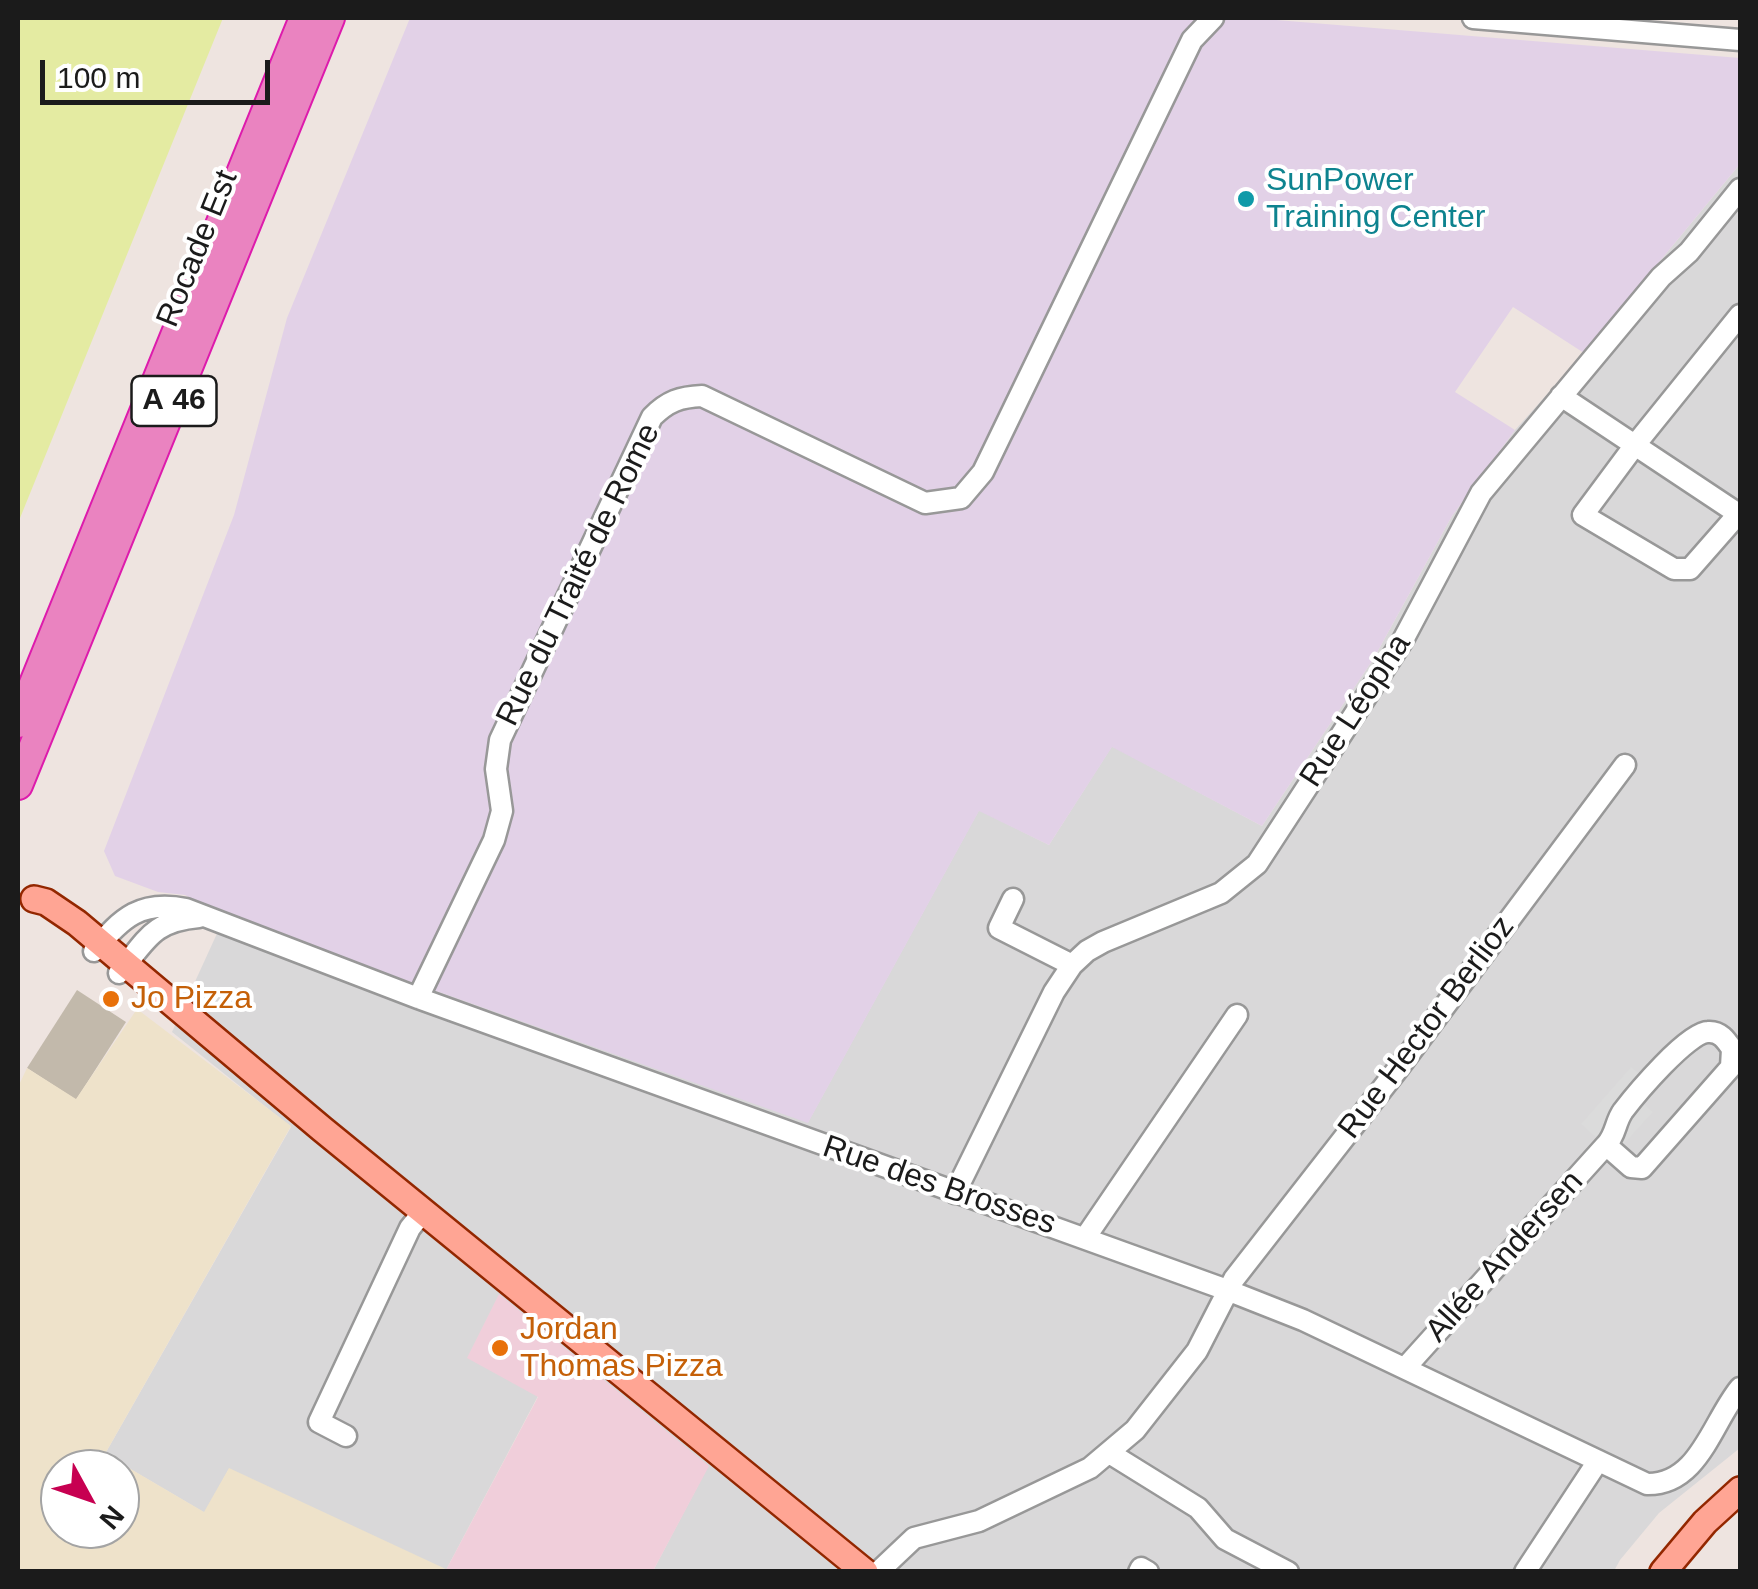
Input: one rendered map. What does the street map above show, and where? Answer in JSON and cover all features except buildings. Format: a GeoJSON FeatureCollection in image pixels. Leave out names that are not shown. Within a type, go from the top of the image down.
{"type":"FeatureCollection","features":[{"type":"Feature","properties":{"kind":"highway","name":"Rocade Est"},"geometry":{"type":"LineString","coordinates":[[18,723],[304,18]]}},
{"type":"Feature","properties":{"kind":"highway","name":"Rocade Est"},"geometry":{"type":"LineString","coordinates":[[18,785],[330,18]]}},
{"type":"Feature","properties":{"kind":"main road"},"geometry":{"type":"LineString","coordinates":[[26,894],[46,902],[865,1572]]}},
{"type":"Feature","properties":{"kind":"main road"},"geometry":{"type":"LineString","coordinates":[[1663,1572],[1704,1522],[1740,1490]]}},
{"type":"Feature","properties":{"kind":"street","name":"Rue du Traité de Rome"},"geometry":{"type":"LineString","coordinates":[[418,998],[494,840],[502,810],[496,769],[500,740],[652,417],[666,403],[702,396],[925,503],[961,498],[984,472],[1192,40],[1213,18]]}},
{"type":"Feature","properties":{"kind":"street"},"geometry":{"type":"LineString","coordinates":[[1473,18],[1740,40]]}},
{"type":"Feature","properties":{"kind":"street","name":"Rue Léopha"},"geometry":{"type":"LineString","coordinates":[[955,1193],[1054,992],[1072,965],[1103,942],[1221,893],[1256,864],[1403,640],[1481,493],[1661,277],[1690,252],[1740,189]]}},
{"type":"Feature","properties":{"kind":"street"},"geometry":{"type":"LineString","coordinates":[[1561,396],[1635,445],[1740,514],[1690,569],[1674,569],[1582,515],[1635,445],[1740,315]]}},
{"type":"Feature","properties":{"kind":"street","name":"Rue Hector Berlioz"},"geometry":{"type":"LineString","coordinates":[[878,1572],[914,1538],[979,1520],[1090,1468],[1111,1454],[1182,1373],[1228,1290],[1626,765]]}},
{"type":"Feature","properties":{"kind":"street"},"geometry":{"type":"LineString","coordinates":[[1012,898],[999,928],[1072,965]]}},
{"type":"Feature","properties":{"kind":"street","name":"Rue des Brosses"},"geometry":{"type":"LineString","coordinates":[[98,947],[128,918],[151,905],[186,909],[418,998],[1228,1290],[1405,1368],[1637,1481],[1663,1484],[1690,1469],[1724,1408],[1740,1388]]}},
{"type":"Feature","properties":{"kind":"street"},"geometry":{"type":"LineString","coordinates":[[122,968],[161,924],[202,916]]}},
{"type":"Feature","properties":{"kind":"street"},"geometry":{"type":"LineString","coordinates":[[1084,1238],[1237,1015]]}},
{"type":"Feature","properties":{"kind":"street","name":"Allée Andersen"},"geometry":{"type":"LineString","coordinates":[[1405,1368],[1606,1145],[1613,1138],[1620,1114],[1690,1038],[1708,1032],[1724,1036],[1732,1048],[1731,1067],[1642,1168],[1631,1167],[1606,1145]]}},
{"type":"Feature","properties":{"kind":"street"},"geometry":{"type":"LineString","coordinates":[[346,1436],[319,1422],[410,1228],[423,1212]]}},
{"type":"Feature","properties":{"kind":"street"},"geometry":{"type":"LineString","coordinates":[[1111,1454],[1198,1508],[1225,1539],[1297,1568]]}},
{"type":"Feature","properties":{"kind":"street"},"geometry":{"type":"LineString","coordinates":[[1525,1572],[1598,1461]]}},
{"type":"Feature","properties":{"kind":"street"},"geometry":{"type":"LineString","coordinates":[[1139,1572],[1142,1568],[1148,1572]]}},
{"type":"Feature","properties":{"kind":"shaded area"},"geometry":{"type":"Polygon","coordinates":[[[410,18],[1252,18],[1740,58],[1740,164],[1584,353],[1513,307],[1455,392],[1515,430],[1452,516],[1374,658],[1262,826],[1112,747],[1049,845],[979,811],[808,1123],[225,916],[185,895],[158,892],[115,876],[104,851],[234,515],[287,318],[410,18]]]}},
{"type":"Feature","properties":{"kind":"shaded area"},"geometry":{"type":"Polygon","coordinates":[[[1740,164],[1740,1448],[1659,1513],[1614,1571],[1161,1572],[1148,1565],[1143,1572],[653,1571],[708,1466],[538,1396],[446,1570],[229,1469],[205,1513],[140,1475],[140,1449],[108,1449],[291,1127],[172,1032],[225,916],[808,1122],[979,810],[1049,845],[1112,746],[1262,826],[1374,658],[1452,516],[1515,430],[1740,164]]]}},
{"type":"Feature","properties":{"kind":"shaded area"},"geometry":{"type":"Polygon","coordinates":[[[77,990],[126,1022],[76,1100],[27,1068],[77,990]]]}},
{"type":"Feature","properties":{"kind":"shaded area"},"geometry":{"type":"Polygon","coordinates":[[[137,1009],[291,1126],[108,1449],[40,1449],[40,1549],[140,1549],[140,1475],[204,1512],[229,1468],[450,1571],[18,1571],[18,1087],[27,1068],[76,1099],[137,1009]]]}},
{"type":"Feature","properties":{"kind":"shaded area"},"geometry":{"type":"Polygon","coordinates":[[[1631,1067],[1645,1078],[1632,1093],[1653,1112],[1622,1146],[1609,1134],[1601,1142],[1581,1124],[1631,1067]]]}},
{"type":"Feature","properties":{"kind":"shaded area"},"geometry":{"type":"Polygon","coordinates":[[[499,1294],[709,1466],[653,1571],[446,1570],[538,1397],[467,1358],[499,1294]]]}},
{"type":"Feature","properties":{"kind":"green space"},"geometry":{"type":"Polygon","coordinates":[[[18,18],[223,18],[18,523],[18,18]]]}},
{"type":"Feature","properties":{"kind":"place","name":"SunPower Training Center"},"geometry":{"type":"Point","coordinates":[1246,199]}},
{"type":"Feature","properties":{"kind":"place","name":"Jo Pizza"},"geometry":{"type":"Point","coordinates":[111,999]}},
{"type":"Feature","properties":{"kind":"place","name":"Jordan Thomas Pizza"},"geometry":{"type":"Point","coordinates":[500,1348]}}]}
